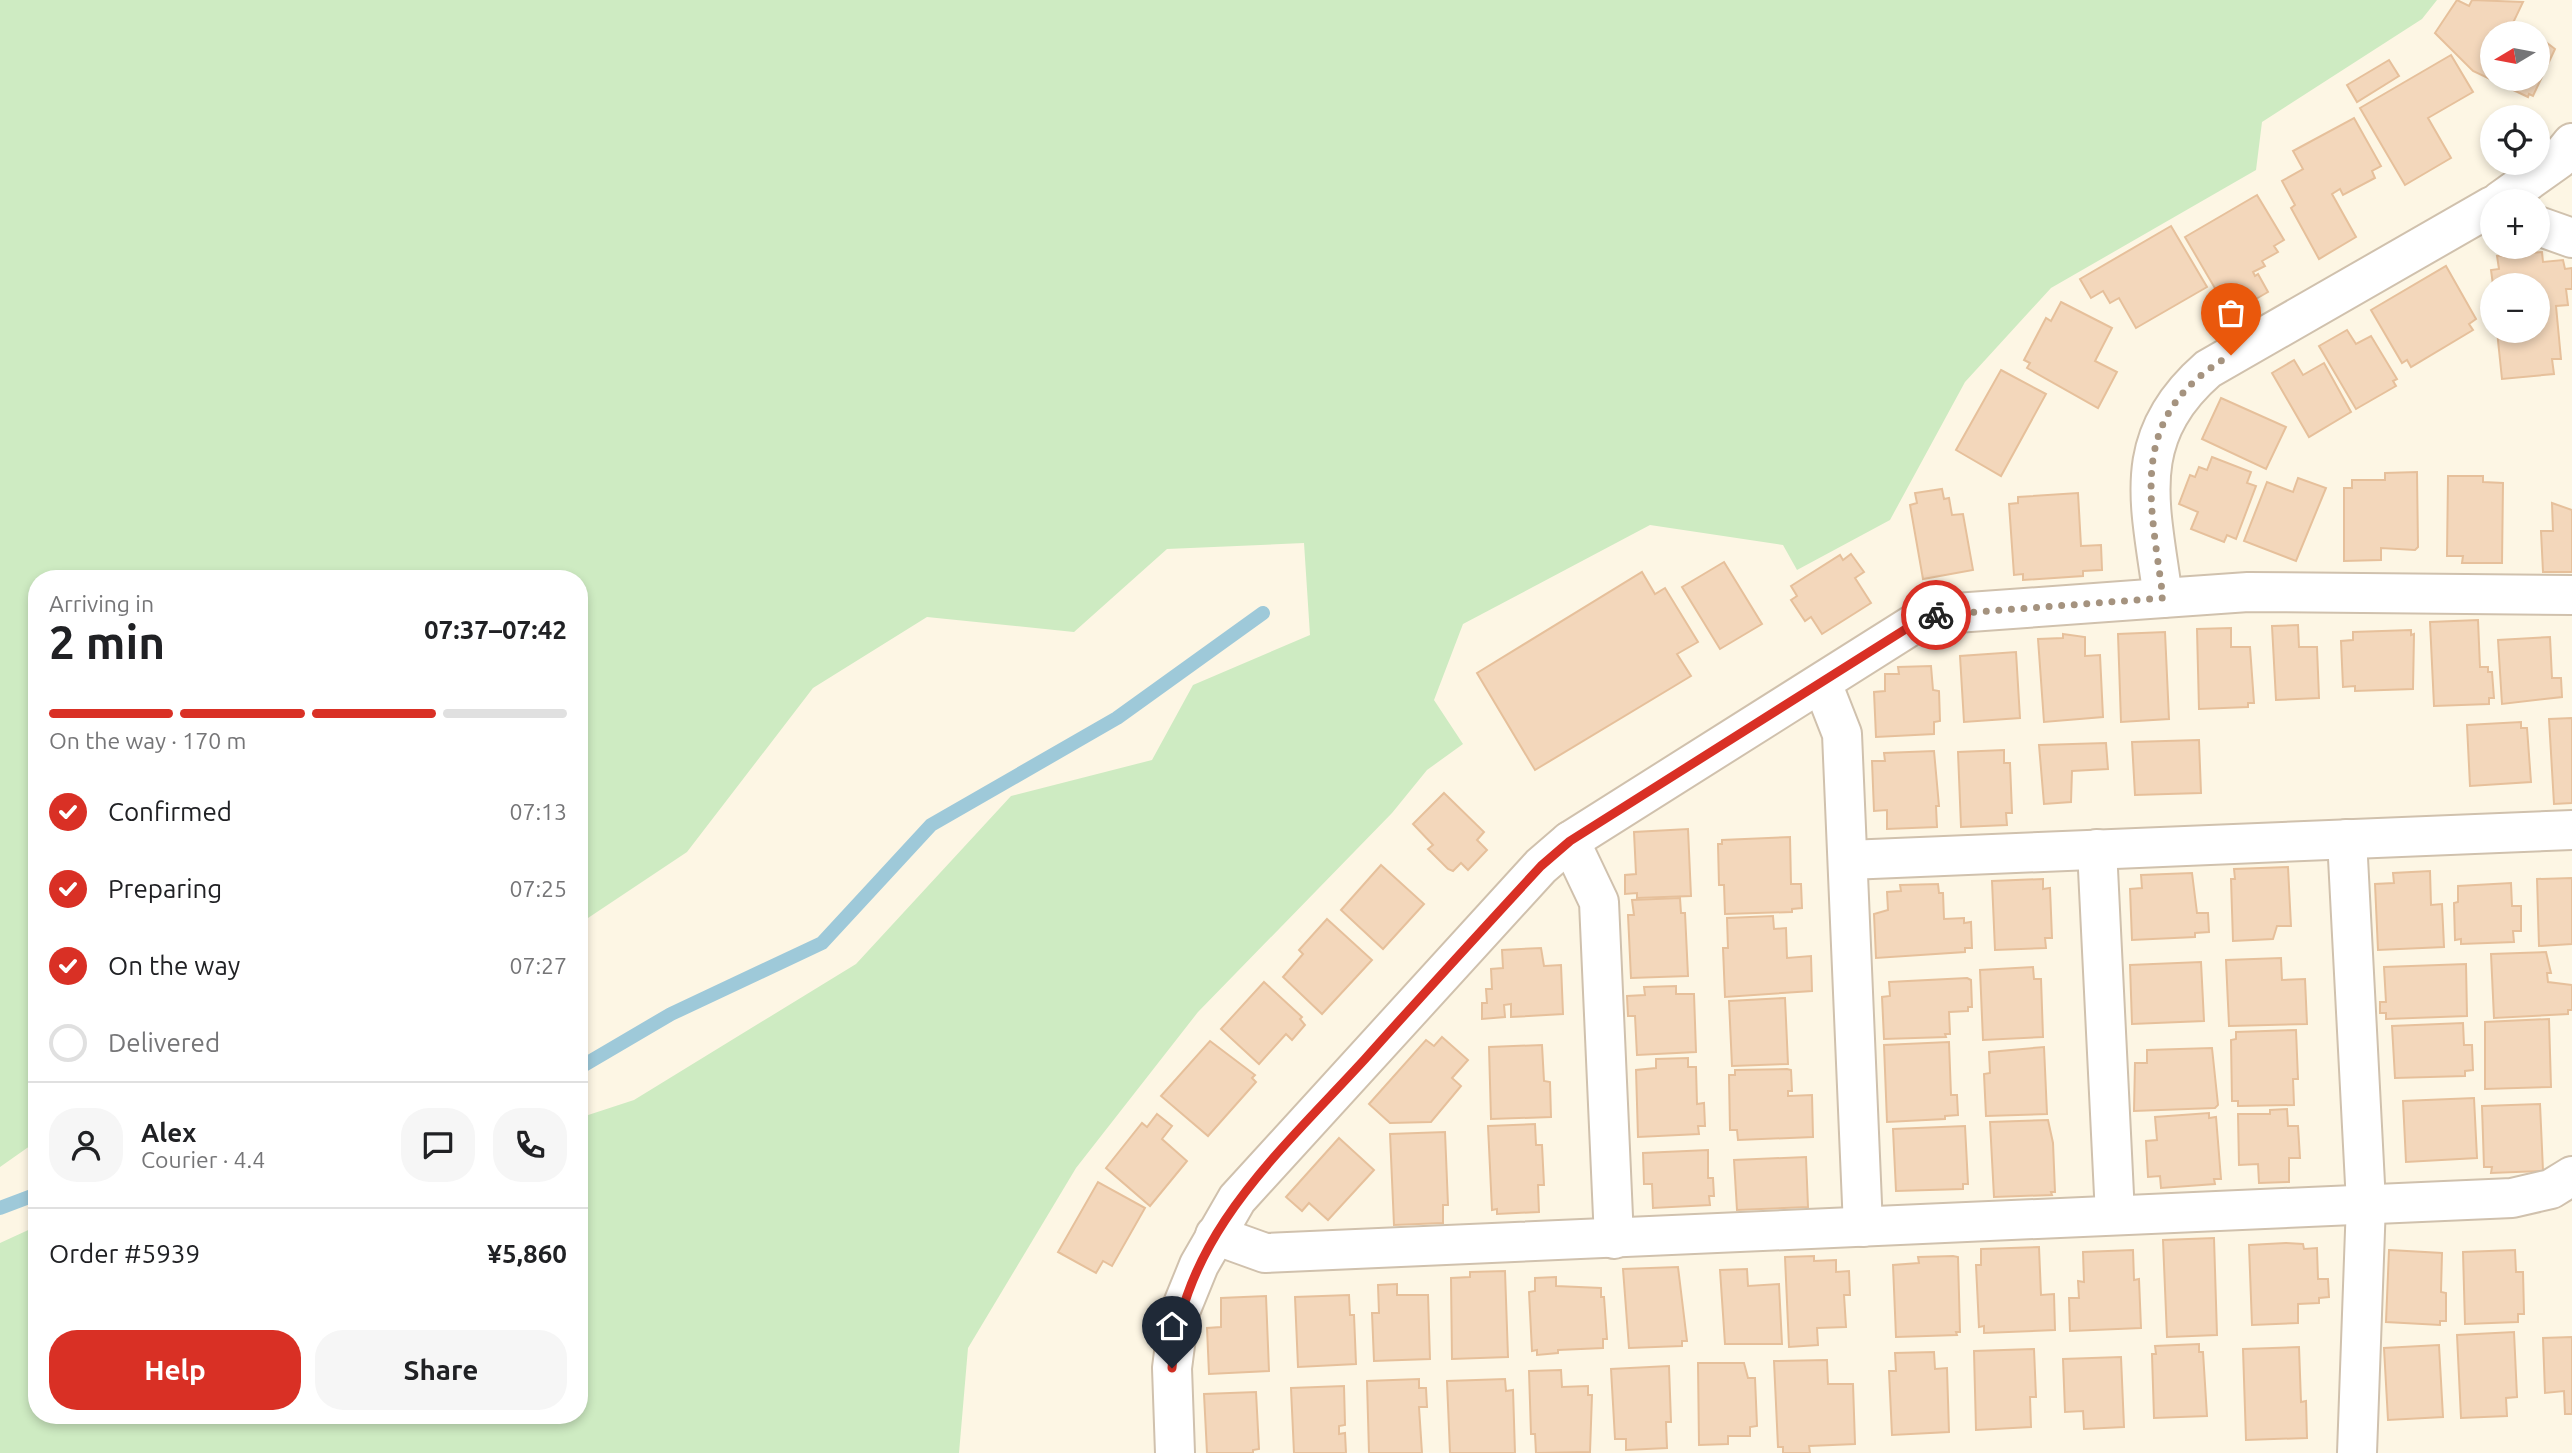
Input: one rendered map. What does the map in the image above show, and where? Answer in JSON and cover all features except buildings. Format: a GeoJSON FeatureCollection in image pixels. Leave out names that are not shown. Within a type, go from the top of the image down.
{"type":"FeatureCollection","features":[{"type":"Feature","properties":{"kind":"street"},"geometry":{"type":"LineString","coordinates":[[2517,189],[2559,159],[2572,143]]}},
{"type":"Feature","properties":{"kind":"street"},"geometry":{"type":"LineString","coordinates":[[2163,598],[2151,510],[2152,452],[2165,420],[2193,382],[2208,369],[2480,213]]}},
{"type":"Feature","properties":{"kind":"street"},"geometry":{"type":"LineString","coordinates":[[2550,230],[2572,238]]}},
{"type":"Feature","properties":{"kind":"street"},"geometry":{"type":"LineString","coordinates":[[1175,1453],[1172,1395],[1174,1341],[1179,1314],[1195,1273],[1237,1199],[1541,866],[1570,841],[1928,615],[2248,592],[2572,595]]}},
{"type":"Feature","properties":{"kind":"street"},"geometry":{"type":"LineString","coordinates":[[1822,683],[1842,734],[1863,1227]]}},
{"type":"Feature","properties":{"kind":"street"},"geometry":{"type":"LineString","coordinates":[[1848,860],[2572,830]]}},
{"type":"Feature","properties":{"kind":"street"},"geometry":{"type":"LineString","coordinates":[[2347,839],[2366,1203],[2357,1453]]}},
{"type":"Feature","properties":{"kind":"street"},"geometry":{"type":"LineString","coordinates":[[1570,841],[1599,902],[1614,1238]]}},
{"type":"Feature","properties":{"kind":"street"},"geometry":{"type":"LineString","coordinates":[[2097,849],[2115,1215]]}},
{"type":"Feature","properties":{"kind":"street"},"geometry":{"type":"LineString","coordinates":[[1216,1235],[1265,1254],[2526,1197],[2551,1189],[2572,1176]]}},
{"type":"Feature","properties":{"kind":"green space"},"geometry":{"type":"Polygon","coordinates":[[[0,0],[2437,0],[2422,19],[2262,122],[2256,170],[2051,288],[1965,382],[1890,520],[1797,570],[1783,545],[1650,525],[1463,624],[1434,700],[1463,744],[1427,770],[1392,813],[1198,1012],[1076,1168],[968,1348],[959,1453],[0,1453],[0,1243],[28,1230],[28,1424],[588,1424],[588,1115],[634,1100],[856,964],[1011,796],[1152,760],[1193,685],[1310,635],[1304,543],[1167,549],[1074,632],[927,617],[813,688],[687,852],[588,918],[588,570],[28,570],[28,1147],[0,1167],[0,0]]]}},
{"type":"Feature","properties":{"kind":"waterway"},"geometry":{"type":"LineString","coordinates":[[588,1063],[671,1014],[822,943],[931,825],[1117,718],[1263,613]]}},
{"type":"Feature","properties":{"kind":"waterway"},"geometry":{"type":"LineString","coordinates":[[0,1208],[28,1197]]}},
{"type":"Feature","properties":{"kind":"way so far"},"geometry":{"type":"LineString","coordinates":[[1936,615],[2163,598],[2151,510],[2152,452],[2165,420],[2183,394],[2208,369],[2231,355]]}},
{"type":"Feature","properties":{"kind":"route"},"geometry":{"type":"LineString","coordinates":[[1172,1368],[1179,1314],[1199,1265],[1237,1199],[1541,866],[1570,841],[1928,615],[1936,615]]}}]}
